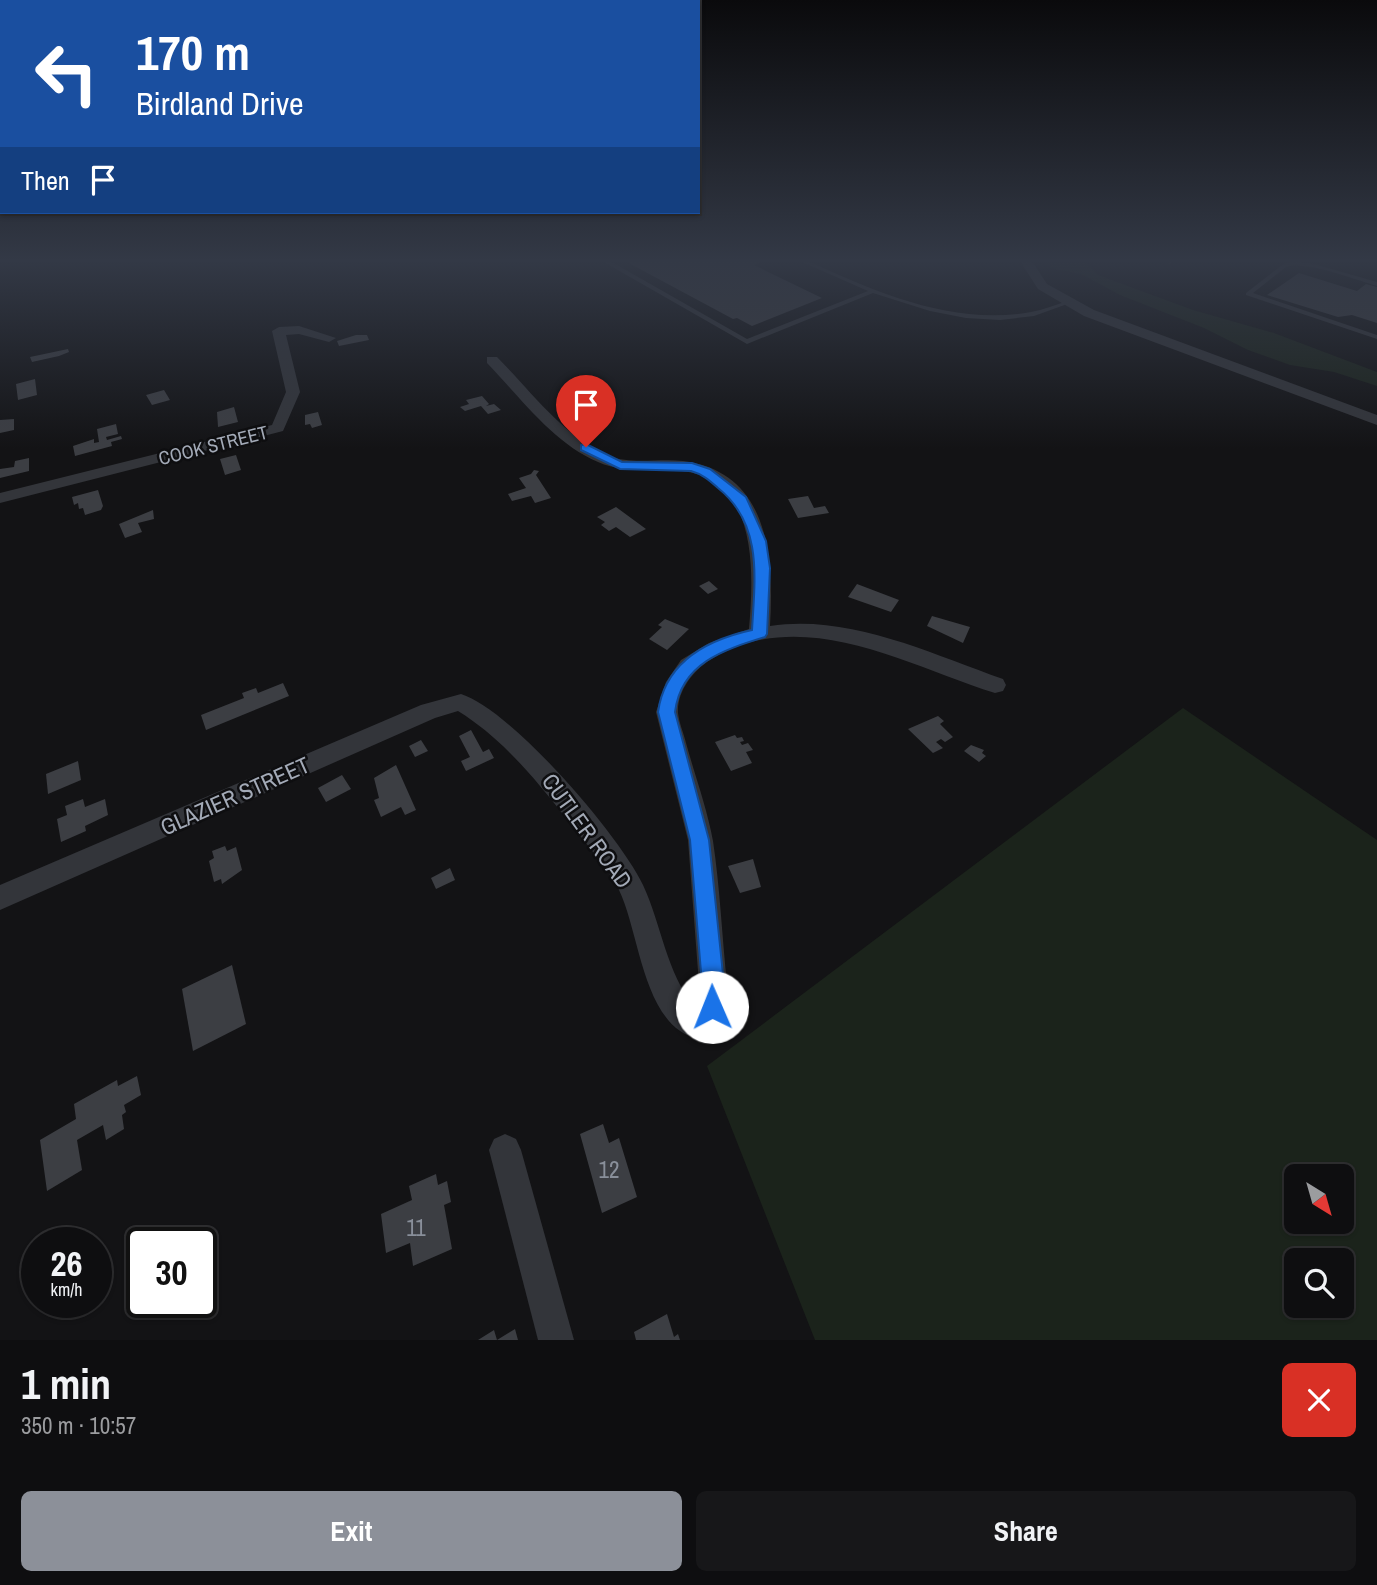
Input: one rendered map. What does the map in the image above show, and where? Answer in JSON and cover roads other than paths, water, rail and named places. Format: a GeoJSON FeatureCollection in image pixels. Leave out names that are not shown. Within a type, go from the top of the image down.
{"type":"FeatureCollection","features":[{"type":"Feature","properties":{"kind":"street"},"geometry":{"type":"LineString","coordinates":[[1121,324],[1377,420]]}},
{"type":"Feature","properties":{"kind":"street","name":"COOK STREET"},"geometry":{"type":"LineString","coordinates":[[0,498],[278,428],[293,391],[279,331],[299,330],[329,338]]}},
{"type":"Feature","properties":{"kind":"street"},"geometry":{"type":"LineString","coordinates":[[492,360],[562,430],[610,462],[620,465],[692,467],[716,477],[734,492],[751,517],[759,541],[762,568],[760,634]]}},
{"type":"Feature","properties":{"kind":"street","name":"CUTLER ROAD"},"geometry":{"type":"LineString","coordinates":[[471,707],[489,718],[526,751],[625,876],[664,988],[688,1022],[699,1024],[707,1017],[712,1007],[713,984],[700,840],[669,729],[668,698],[680,673],[694,659],[733,640],[791,628],[826,630],[995,685]]}},
{"type":"Feature","properties":{"kind":"street","name":"GLAZIER STREET"},"geometry":{"type":"LineString","coordinates":[[0,898],[429,711],[461,702],[471,707]]}},
{"type":"Feature","properties":{"kind":"street"},"geometry":{"type":"LineString","coordinates":[[505,1150],[556,1340]]}},
{"type":"Feature","properties":{"kind":"lane"},"geometry":{"type":"LineString","coordinates":[[715,324],[747,342],[793,324]]}},
{"type":"Feature","properties":{"kind":"lane"},"geometry":{"type":"LineString","coordinates":[[1337,324],[1377,337]]}}]}
